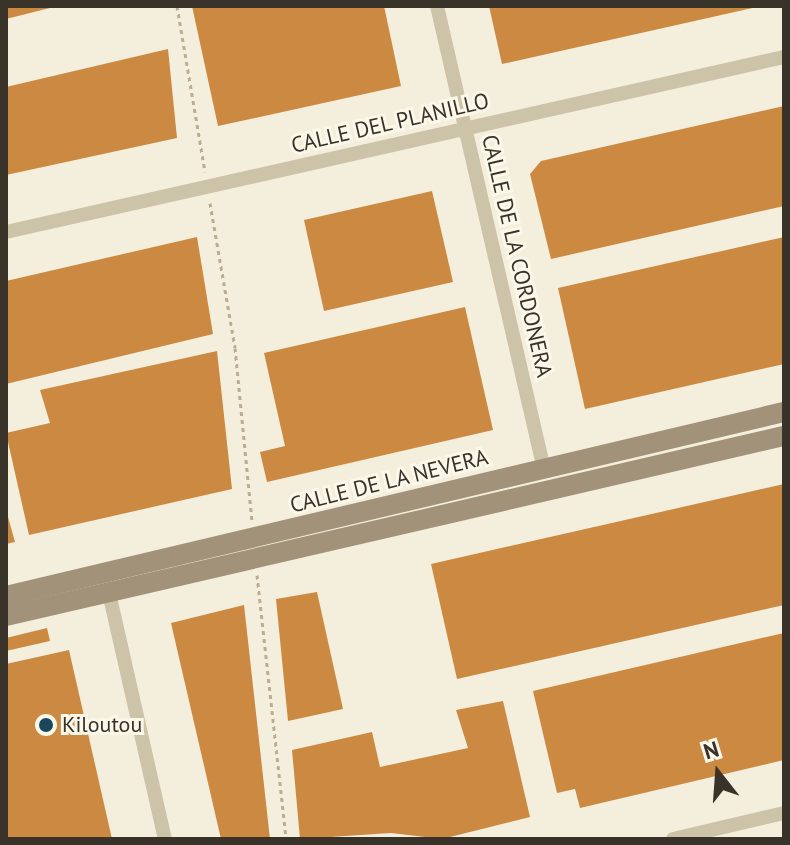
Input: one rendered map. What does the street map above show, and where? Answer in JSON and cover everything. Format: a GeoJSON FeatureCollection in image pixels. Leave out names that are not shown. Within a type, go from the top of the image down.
{"type":"FeatureCollection","features":[{"type":"Feature","properties":{"kind":"main road","name":"CALLE DE LA NEVERA"},"geometry":{"type":"LineString","coordinates":[[6,616],[109,593],[544,468],[784,412]]}},
{"type":"Feature","properties":{"kind":"main road","name":"CALLE DE LA NEVERA"},"geometry":{"type":"LineString","coordinates":[[6,596],[254,549],[784,436]]}},
{"type":"Feature","properties":{"kind":"street","name":"CALLE DE LA CORDONERA"},"geometry":{"type":"LineString","coordinates":[[437,6],[544,468]]}},
{"type":"Feature","properties":{"kind":"street","name":"CALLE DEL PLANILLO"},"geometry":{"type":"LineString","coordinates":[[6,232],[784,57]]}},
{"type":"Feature","properties":{"kind":"street"},"geometry":{"type":"LineString","coordinates":[[109,593],[165,839]]}},
{"type":"Feature","properties":{"kind":"street"},"geometry":{"type":"LineString","coordinates":[[673,839],[784,813]]}},
{"type":"Feature","properties":{"kind":"path"},"geometry":{"type":"LineString","coordinates":[[177,6],[235,348],[286,839]]}},
{"type":"Feature","properties":{"kind":"building"},"geometry":{"type":"Polygon","coordinates":[[[6,6],[54,6],[54,7],[6,19],[6,6]]]}},
{"type":"Feature","properties":{"kind":"building"},"geometry":{"type":"Polygon","coordinates":[[[192,6],[384,6],[401,86],[218,126],[192,6]]]}},
{"type":"Feature","properties":{"kind":"building"},"geometry":{"type":"Polygon","coordinates":[[[489,6],[757,6],[757,7],[502,64],[489,6]]]}},
{"type":"Feature","properties":{"kind":"building"},"geometry":{"type":"Polygon","coordinates":[[[168,49],[177,138],[6,175],[6,87],[168,49]]]}},
{"type":"Feature","properties":{"kind":"building"},"geometry":{"type":"Polygon","coordinates":[[[784,106],[784,206],[551,259],[530,174],[541,161],[784,106]]]}},
{"type":"Feature","properties":{"kind":"building"},"geometry":{"type":"Polygon","coordinates":[[[432,191],[453,282],[324,311],[304,220],[432,191]]]}},
{"type":"Feature","properties":{"kind":"building"},"geometry":{"type":"Polygon","coordinates":[[[197,237],[213,334],[6,384],[6,281],[197,237]]]}},
{"type":"Feature","properties":{"kind":"building"},"geometry":{"type":"Polygon","coordinates":[[[784,237],[784,364],[585,409],[558,288],[784,237]]]}},
{"type":"Feature","properties":{"kind":"building"},"geometry":{"type":"Polygon","coordinates":[[[465,307],[493,430],[267,482],[260,452],[285,446],[264,353],[465,307]]]}},
{"type":"Feature","properties":{"kind":"building"},"geometry":{"type":"Polygon","coordinates":[[[217,351],[232,489],[29,535],[6,433],[50,423],[40,390],[217,351]]]}},
{"type":"Feature","properties":{"kind":"building"},"geometry":{"type":"Polygon","coordinates":[[[784,484],[784,605],[457,679],[431,564],[784,484]]]}},
{"type":"Feature","properties":{"kind":"building"},"geometry":{"type":"Polygon","coordinates":[[[6,510],[15,542],[6,544],[6,510]]]}},
{"type":"Feature","properties":{"kind":"building"},"geometry":{"type":"Polygon","coordinates":[[[317,592],[343,709],[288,721],[276,599],[317,592]]]}},
{"type":"Feature","properties":{"kind":"building"},"geometry":{"type":"Polygon","coordinates":[[[244,605],[270,839],[221,839],[171,623],[244,605]]]}},
{"type":"Feature","properties":{"kind":"building"},"geometry":{"type":"Polygon","coordinates":[[[47,628],[50,641],[6,651],[6,638],[47,628]]]}},
{"type":"Feature","properties":{"kind":"building"},"geometry":{"type":"Polygon","coordinates":[[[784,633],[784,760],[580,808],[575,789],[557,793],[533,691],[784,633]]]}},
{"type":"Feature","properties":{"kind":"building","name":"Kiloutou"},"geometry":{"type":"Polygon","coordinates":[[[69,650],[112,839],[6,839],[6,664],[69,650]]]}},
{"type":"Feature","properties":{"kind":"building"},"geometry":{"type":"Polygon","coordinates":[[[503,701],[530,817],[442,839],[391,833],[300,839],[292,750],[372,732],[380,767],[468,748],[456,710],[503,701]]]}},
{"type":"Feature","properties":{"kind":"place","name":"Kiloutou"},"geometry":{"type":"Point","coordinates":[46,725]}}]}
